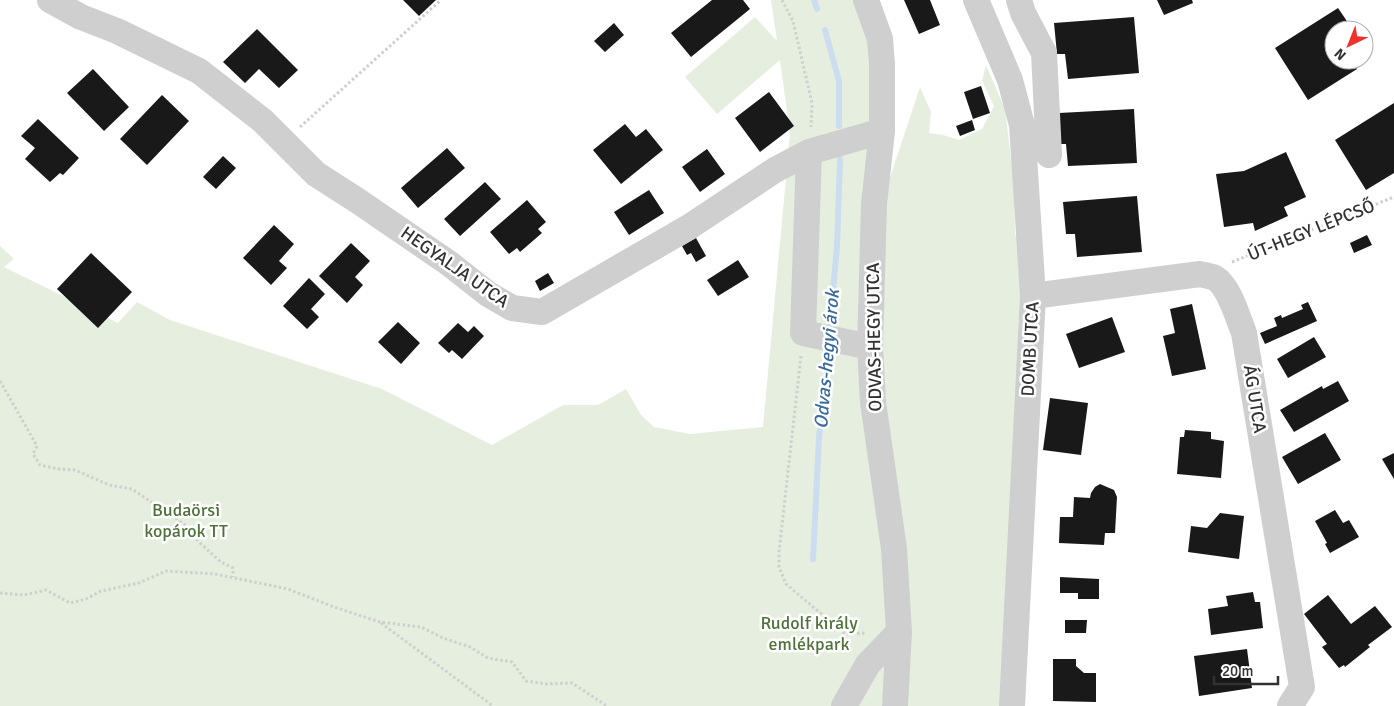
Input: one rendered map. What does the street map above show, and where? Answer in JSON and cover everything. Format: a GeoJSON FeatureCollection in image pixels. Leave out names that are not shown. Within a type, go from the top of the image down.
{"type":"FeatureCollection","features":[{"type":"Feature","properties":{"kind":"street","name":"HEGYALJA UTCA"},"geometry":{"type":"LineString","coordinates":[[50,0],[81,17],[117,31],[198,71],[238,100],[284,141],[316,174],[450,264],[488,294],[512,308],[542,312],[689,227],[775,170],[809,152],[882,131]]}},
{"type":"Feature","properties":{"kind":"street","name":"ODVAS-HEGY UTCA"},"geometry":{"type":"LineString","coordinates":[[866,0],[880,39],[883,82],[882,131],[874,204],[870,347],[873,402],[894,549],[899,632],[895,706]]}},
{"type":"Feature","properties":{"kind":"street","name":"DOMB UTCA"},"geometry":{"type":"LineString","coordinates":[[976,0],[1010,80],[1022,125],[1033,296],[1012,706]]}},
{"type":"Feature","properties":{"kind":"street"},"geometry":{"type":"LineString","coordinates":[[1019,0],[1044,53],[1049,155]]}},
{"type":"Feature","properties":{"kind":"street"},"geometry":{"type":"LineString","coordinates":[[809,152],[803,334],[870,347]]}},
{"type":"Feature","properties":{"kind":"street","name":"ÁG UTCA"},"geometry":{"type":"LineString","coordinates":[[1033,296],[1200,274],[1216,279],[1228,290],[1232,306],[1244,333],[1302,687],[1290,706]]}},
{"type":"Feature","properties":{"kind":"street"},"geometry":{"type":"LineString","coordinates":[[844,706],[868,664],[899,632]]}},
{"type":"Feature","properties":{"kind":"path"},"geometry":{"type":"LineString","coordinates":[[284,141],[441,0]]}},
{"type":"Feature","properties":{"kind":"path"},"geometry":{"type":"LineString","coordinates":[[782,0],[793,21],[812,103],[809,152]]}},
{"type":"Feature","properties":{"kind":"path","name":"ÚT-HEGY LÉPCSŐ"},"geometry":{"type":"LineString","coordinates":[[1229,263],[1394,196]]}},
{"type":"Feature","properties":{"kind":"path"},"geometry":{"type":"LineString","coordinates":[[803,334],[779,552],[779,568],[786,584],[845,634],[899,632]]}},
{"type":"Feature","properties":{"kind":"path"},"geometry":{"type":"LineString","coordinates":[[0,382],[37,446],[33,454],[40,465],[59,470],[76,470],[110,485],[132,489],[184,524],[201,544],[221,562],[233,568],[233,577]]}},
{"type":"Feature","properties":{"kind":"path"},"geometry":{"type":"LineString","coordinates":[[0,593],[24,595],[46,590],[70,603],[86,599],[100,592],[139,583],[166,571],[233,577],[288,589],[380,622],[421,627],[470,648],[488,658],[512,662],[526,681],[547,684],[572,683],[608,706]]}},
{"type":"Feature","properties":{"kind":"path"},"geometry":{"type":"LineString","coordinates":[[380,622],[494,706]]}},
{"type":"Feature","properties":{"kind":"green space","name":"Budaörsi kopárok TT"},"geometry":{"type":"Polygon","coordinates":[[[771,0],[866,0],[881,205],[920,87],[931,112],[929,133],[959,140],[982,129],[994,106],[982,81],[986,65],[1005,109],[1014,183],[1015,235],[1029,239],[1014,706],[0,706],[0,246],[14,259],[4,267],[118,323],[137,302],[170,320],[382,389],[492,445],[563,405],[598,405],[626,389],[641,415],[654,427],[690,434],[763,427],[790,134],[780,60],[717,114],[685,77],[755,17],[777,41],[771,0]]]}},
{"type":"Feature","properties":{"kind":"building"},"geometry":{"type":"Polygon","coordinates":[[[403,0],[436,0],[419,16],[403,0]]]}},
{"type":"Feature","properties":{"kind":"building"},"geometry":{"type":"Polygon","coordinates":[[[712,0],[743,0],[750,9],[691,57],[671,33],[712,0]]]}},
{"type":"Feature","properties":{"kind":"building"},"geometry":{"type":"Polygon","coordinates":[[[904,0],[930,0],[940,25],[919,34],[904,0]]]}},
{"type":"Feature","properties":{"kind":"building"},"geometry":{"type":"Polygon","coordinates":[[[1157,0],[1192,0],[1193,3],[1164,15],[1157,0]]]}},
{"type":"Feature","properties":{"kind":"building"},"geometry":{"type":"Polygon","coordinates":[[[1338,8],[1346,20],[1324,20],[1324,70],[1355,70],[1308,100],[1275,48],[1338,8]]]}},
{"type":"Feature","properties":{"kind":"building"},"geometry":{"type":"Polygon","coordinates":[[[1134,17],[1139,73],[1068,79],[1065,54],[1057,54],[1054,23],[1134,17]]]}},
{"type":"Feature","properties":{"kind":"building"},"geometry":{"type":"Polygon","coordinates":[[[614,23],[624,35],[605,52],[594,41],[614,23]]]}},
{"type":"Feature","properties":{"kind":"building"},"geometry":{"type":"Polygon","coordinates":[[[257,29],[298,70],[279,88],[259,69],[245,83],[223,62],[257,29]]]}},
{"type":"Feature","properties":{"kind":"building"},"geometry":{"type":"Polygon","coordinates":[[[93,69],[129,107],[104,131],[67,93],[93,69]]]}},
{"type":"Feature","properties":{"kind":"building"},"geometry":{"type":"Polygon","coordinates":[[[981,86],[990,113],[973,119],[964,92],[981,86]]]}},
{"type":"Feature","properties":{"kind":"building"},"geometry":{"type":"Polygon","coordinates":[[[769,92],[794,126],[760,152],[735,118],[769,92]]]}},
{"type":"Feature","properties":{"kind":"building"},"geometry":{"type":"Polygon","coordinates":[[[162,95],[189,121],[147,165],[120,139],[162,95]]]}},
{"type":"Feature","properties":{"kind":"building"},"geometry":{"type":"Polygon","coordinates":[[[1394,103],[1394,173],[1366,190],[1335,140],[1394,103]]]}},
{"type":"Feature","properties":{"kind":"building"},"geometry":{"type":"Polygon","coordinates":[[[1134,109],[1137,163],[1068,166],[1066,144],[1061,144],[1059,113],[1134,109]]]}},
{"type":"Feature","properties":{"kind":"building"},"geometry":{"type":"Polygon","coordinates":[[[38,119],[79,158],[63,175],[60,173],[50,182],[25,159],[35,148],[21,136],[38,119]]]}},
{"type":"Feature","properties":{"kind":"building"},"geometry":{"type":"Polygon","coordinates":[[[972,120],[975,130],[960,136],[956,126],[972,120]]]}},
{"type":"Feature","properties":{"kind":"building"},"geometry":{"type":"Polygon","coordinates":[[[625,124],[636,137],[646,129],[663,150],[621,184],[593,150],[625,124]]]}},
{"type":"Feature","properties":{"kind":"building"},"geometry":{"type":"Polygon","coordinates":[[[447,148],[465,168],[418,208],[401,188],[447,148]]]}},
{"type":"Feature","properties":{"kind":"building"},"geometry":{"type":"Polygon","coordinates":[[[707,149],[725,174],[700,192],[682,167],[707,149]]]}},
{"type":"Feature","properties":{"kind":"building"},"geometry":{"type":"Polygon","coordinates":[[[1286,152],[1306,197],[1284,207],[1288,216],[1255,231],[1253,223],[1224,227],[1216,174],[1244,171],[1286,152]]]}},
{"type":"Feature","properties":{"kind":"building"},"geometry":{"type":"Polygon","coordinates":[[[223,156],[236,168],[216,189],[203,177],[223,156]]]}},
{"type":"Feature","properties":{"kind":"building"},"geometry":{"type":"Polygon","coordinates":[[[485,182],[501,199],[460,236],[444,219],[485,182]]]}},
{"type":"Feature","properties":{"kind":"building"},"geometry":{"type":"Polygon","coordinates":[[[649,190],[664,213],[629,235],[614,212],[649,190]]]}},
{"type":"Feature","properties":{"kind":"building"},"geometry":{"type":"Polygon","coordinates":[[[1137,196],[1142,252],[1077,257],[1075,234],[1066,234],[1063,202],[1137,196]]]}},
{"type":"Feature","properties":{"kind":"building"},"geometry":{"type":"Polygon","coordinates":[[[527,200],[546,222],[538,229],[542,233],[520,252],[517,248],[509,254],[490,232],[527,200]]]}},
{"type":"Feature","properties":{"kind":"building"},"geometry":{"type":"Polygon","coordinates":[[[274,225],[294,244],[279,261],[287,268],[271,285],[243,258],[274,225]]]}},
{"type":"Feature","properties":{"kind":"building"},"geometry":{"type":"Polygon","coordinates":[[[1367,235],[1372,245],[1354,253],[1350,243],[1367,235]]]}},
{"type":"Feature","properties":{"kind":"building"},"geometry":{"type":"Polygon","coordinates":[[[696,238],[706,256],[696,262],[691,253],[687,255],[682,246],[696,238]]]}},
{"type":"Feature","properties":{"kind":"building"},"geometry":{"type":"Polygon","coordinates":[[[351,243],[370,261],[355,277],[363,285],[347,303],[319,276],[351,243]]]}},
{"type":"Feature","properties":{"kind":"building"},"geometry":{"type":"Polygon","coordinates":[[[91,253],[132,292],[98,328],[57,289],[91,253]]]}},
{"type":"Feature","properties":{"kind":"building"},"geometry":{"type":"Polygon","coordinates":[[[738,260],[749,277],[718,296],[707,280],[738,260]]]}},
{"type":"Feature","properties":{"kind":"building"},"geometry":{"type":"Polygon","coordinates":[[[548,273],[554,283],[540,291],[535,281],[548,273]]]}},
{"type":"Feature","properties":{"kind":"building"},"geometry":{"type":"Polygon","coordinates":[[[309,278],[325,294],[311,309],[319,317],[307,329],[283,306],[309,278]]]}},
{"type":"Feature","properties":{"kind":"building"},"geometry":{"type":"Polygon","coordinates":[[[1308,302],[1317,321],[1265,344],[1260,333],[1277,326],[1274,318],[1281,315],[1282,318],[1303,309],[1301,305],[1308,302]]]}},
{"type":"Feature","properties":{"kind":"building"},"geometry":{"type":"Polygon","coordinates":[[[1192,304],[1206,369],[1172,376],[1163,336],[1175,333],[1170,309],[1192,304]]]}},
{"type":"Feature","properties":{"kind":"building"},"geometry":{"type":"Polygon","coordinates":[[[1112,317],[1125,352],[1079,368],[1066,334],[1112,317]]]}},
{"type":"Feature","properties":{"kind":"building"},"geometry":{"type":"Polygon","coordinates":[[[398,322],[420,343],[401,364],[378,342],[398,322]]]}},
{"type":"Feature","properties":{"kind":"building"},"geometry":{"type":"Polygon","coordinates":[[[458,323],[468,332],[474,326],[484,336],[462,359],[452,350],[449,353],[438,343],[458,323]]]}},
{"type":"Feature","properties":{"kind":"building"},"geometry":{"type":"Polygon","coordinates":[[[1314,337],[1326,357],[1288,378],[1277,359],[1314,337]]]}},
{"type":"Feature","properties":{"kind":"building"},"geometry":{"type":"Polygon","coordinates":[[[1338,381],[1349,401],[1294,432],[1280,410],[1322,386],[1323,389],[1338,381]]]}},
{"type":"Feature","properties":{"kind":"building"},"geometry":{"type":"Polygon","coordinates":[[[1050,398],[1088,403],[1081,455],[1043,450],[1050,398]]]}},
{"type":"Feature","properties":{"kind":"building"},"geometry":{"type":"Polygon","coordinates":[[[1185,430],[1211,432],[1211,439],[1224,441],[1221,478],[1177,474],[1180,437],[1184,437],[1185,430]]]}},
{"type":"Feature","properties":{"kind":"building"},"geometry":{"type":"Polygon","coordinates":[[[1325,433],[1341,460],[1298,484],[1282,457],[1325,433]]]}},
{"type":"Feature","properties":{"kind":"building"},"geometry":{"type":"Polygon","coordinates":[[[1394,453],[1394,479],[1382,459],[1394,453]]]}},
{"type":"Feature","properties":{"kind":"building"},"geometry":{"type":"Polygon","coordinates":[[[1100,484],[1114,490],[1117,497],[1115,533],[1105,533],[1104,545],[1059,543],[1060,517],[1073,517],[1074,497],[1090,498],[1095,487],[1100,484]]]}},
{"type":"Feature","properties":{"kind":"building"},"geometry":{"type":"Polygon","coordinates":[[[1335,510],[1343,523],[1349,520],[1359,537],[1330,553],[1325,544],[1327,543],[1315,521],[1335,510]]]}},
{"type":"Feature","properties":{"kind":"building"},"geometry":{"type":"Polygon","coordinates":[[[1220,513],[1244,516],[1239,559],[1188,552],[1191,526],[1207,528],[1220,513]]]}},
{"type":"Feature","properties":{"kind":"building"},"geometry":{"type":"Polygon","coordinates":[[[1060,577],[1099,579],[1099,599],[1078,599],[1078,593],[1060,593],[1060,577]]]}},
{"type":"Feature","properties":{"kind":"building"},"geometry":{"type":"Polygon","coordinates":[[[1253,592],[1255,602],[1260,602],[1263,628],[1211,635],[1208,609],[1228,606],[1226,596],[1253,592]]]}},
{"type":"Feature","properties":{"kind":"building"},"geometry":{"type":"Polygon","coordinates":[[[1328,595],[1351,624],[1375,606],[1392,627],[1368,645],[1370,647],[1345,667],[1344,665],[1339,668],[1322,647],[1327,644],[1304,614],[1328,595]]]}},
{"type":"Feature","properties":{"kind":"building"},"geometry":{"type":"Polygon","coordinates":[[[1065,620],[1087,620],[1086,633],[1065,633],[1065,620]]]}},
{"type":"Feature","properties":{"kind":"building"},"geometry":{"type":"Polygon","coordinates":[[[1247,649],[1252,688],[1199,696],[1194,656],[1247,649]]]}},
{"type":"Feature","properties":{"kind":"building"},"geometry":{"type":"Polygon","coordinates":[[[1053,659],[1076,659],[1076,666],[1084,673],[1096,673],[1096,702],[1053,701],[1053,659]]]}},
{"type":"Feature","properties":{"kind":"waterway","name":"Odvas-hegyi árok"},"geometry":{"type":"LineString","coordinates":[[814,0],[817,9]]}},
{"type":"Feature","properties":{"kind":"waterway","name":"Odvas-hegyi árok"},"geometry":{"type":"LineString","coordinates":[[825,30],[839,81],[839,126]]}},
{"type":"Feature","properties":{"kind":"waterway","name":"Odvas-hegyi árok"},"geometry":{"type":"LineString","coordinates":[[829,334],[837,246],[840,159]]}},
{"type":"Feature","properties":{"kind":"waterway","name":"Odvas-hegyi árok"},"geometry":{"type":"LineString","coordinates":[[813,559],[819,438],[829,344]]}},
{"type":"Feature","properties":{"kind":"park label","name":"Rudolf király emlékpark"},"geometry":{"type":"Point","coordinates":[809,633]}}]}
